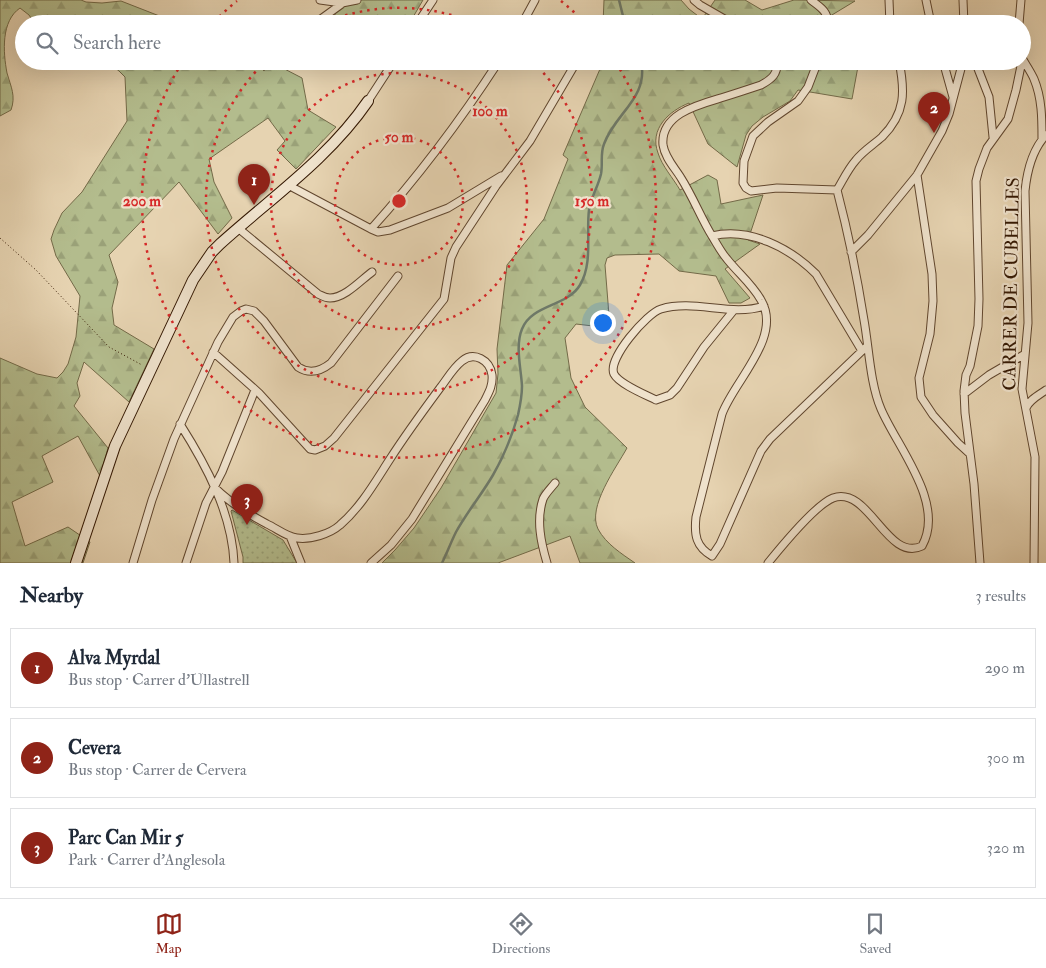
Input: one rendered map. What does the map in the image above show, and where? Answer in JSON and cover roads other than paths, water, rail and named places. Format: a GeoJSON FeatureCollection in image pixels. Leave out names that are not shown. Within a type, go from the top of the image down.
{"type":"FeatureCollection","features":[{"type":"Feature","properties":{"kind":"street"},"geometry":{"type":"LineString","coordinates":[[320,0],[344,3]]}},
{"type":"Feature","properties":{"kind":"street"},"geometry":{"type":"LineString","coordinates":[[327,15],[344,3],[356,0]]}},
{"type":"Feature","properties":{"kind":"street"},"geometry":{"type":"LineString","coordinates":[[423,15],[432,0]]}},
{"type":"Feature","properties":{"kind":"street"},"geometry":{"type":"LineString","coordinates":[[527,15],[535,0]]}},
{"type":"Feature","properties":{"kind":"street"},"geometry":{"type":"LineString","coordinates":[[694,0],[717,15]]}},
{"type":"Feature","properties":{"kind":"street"},"geometry":{"type":"LineString","coordinates":[[810,0],[822,8],[827,15]]}},
{"type":"Feature","properties":{"kind":"street"},"geometry":{"type":"LineString","coordinates":[[889,0],[890,15]]}},
{"type":"Feature","properties":{"kind":"street"},"geometry":{"type":"LineString","coordinates":[[926,0],[929,15]]}},
{"type":"Feature","properties":{"kind":"street"},"geometry":{"type":"LineString","coordinates":[[963,0],[964,15]]}},
{"type":"Feature","properties":{"kind":"street"},"geometry":{"type":"LineString","coordinates":[[1020,15],[1021,0]]}},
{"type":"Feature","properties":{"kind":"street"},"geometry":{"type":"LineString","coordinates":[[76,563],[115,446],[193,280],[212,252],[332,146],[355,120],[388,70]]}},
{"type":"Feature","properties":{"kind":"street"},"geometry":{"type":"LineString","coordinates":[[371,229],[445,139],[493,70]]}},
{"type":"Feature","properties":{"kind":"street"},"geometry":{"type":"LineString","coordinates":[[213,352],[255,390],[310,449],[315,450],[325,446],[444,299],[451,258],[481,208],[530,141],[572,70]]}},
{"type":"Feature","properties":{"kind":"street"},"geometry":{"type":"LineString","coordinates":[[777,70],[771,80],[761,85],[686,110],[674,119],[665,130],[663,137],[665,152],[681,178],[696,210],[721,252],[749,284],[764,306],[767,316],[762,345],[726,403],[716,433],[696,517],[695,534],[697,542],[713,559],[737,503],[766,445],[778,430],[865,348]]}},
{"type":"Feature","properties":{"kind":"street"},"geometry":{"type":"LineString","coordinates":[[815,70],[808,87],[798,101],[768,122],[753,136],[744,161],[743,183],[750,191],[777,188],[837,190]]}},
{"type":"Feature","properties":{"kind":"street"},"geometry":{"type":"LineString","coordinates":[[768,563],[820,506],[833,498],[850,499],[858,504],[891,539],[904,549],[917,549],[926,540],[928,518],[925,497],[880,407],[876,395],[865,348],[862,306],[837,190],[857,159],[883,136],[897,116],[904,96],[900,70]]}},
{"type":"Feature","properties":{"kind":"street"},"geometry":{"type":"LineString","coordinates":[[946,70],[954,98]]}},
{"type":"Feature","properties":{"kind":"street"},"geometry":{"type":"LineString","coordinates":[[851,252],[868,235],[917,175],[942,131],[954,98],[961,70]]}},
{"type":"Feature","properties":{"kind":"street"},"geometry":{"type":"LineString","coordinates":[[978,70],[989,97],[993,138]]}},
{"type":"Feature","properties":{"kind":"street","name":"CARRER DE CUBELLES"},"geometry":{"type":"LineString","coordinates":[[980,563],[964,394],[966,375],[970,366],[978,326],[976,181],[982,158],[993,138],[1008,119],[1020,70]]}},
{"type":"Feature","properties":{"kind":"street"},"geometry":{"type":"LineString","coordinates":[[1029,70],[1037,90],[1044,137]]}},
{"type":"Feature","properties":{"kind":"street","name":"CARRER DE CUBELLES"},"geometry":{"type":"LineString","coordinates":[[1034,563],[1036,466],[1022,389],[1028,323],[1025,191],[1032,159],[1044,137]]}},
{"type":"Feature","properties":{"kind":"street"},"geometry":{"type":"LineString","coordinates":[[288,185],[378,232],[390,230],[448,208],[506,173]]}},
{"type":"Feature","properties":{"kind":"street"},"geometry":{"type":"LineString","coordinates":[[917,175],[932,274],[933,301],[930,334],[919,378],[921,397],[938,421],[970,454]]}},
{"type":"Feature","properties":{"kind":"street"},"geometry":{"type":"LineString","coordinates":[[238,228],[325,298],[341,294],[372,272]]}},
{"type":"Feature","properties":{"kind":"street"},"geometry":{"type":"LineString","coordinates":[[712,236],[738,234],[760,239],[780,248],[808,266],[816,274],[865,348]]}},
{"type":"Feature","properties":{"kind":"street"},"geometry":{"type":"LineString","coordinates":[[133,563],[160,475],[180,424],[213,352],[233,317],[241,310],[250,309],[264,321],[298,367],[308,372],[320,370],[331,363],[398,276]]}},
{"type":"Feature","properties":{"kind":"street"},"geometry":{"type":"LineString","coordinates":[[734,310],[704,347],[670,395],[656,400],[626,384],[614,374],[612,368],[620,352],[643,321],[655,311],[670,307],[687,306],[752,310],[764,306]]}},
{"type":"Feature","properties":{"kind":"street"},"geometry":{"type":"LineString","coordinates":[[964,394],[989,374],[1025,354]]}},
{"type":"Feature","properties":{"kind":"street"},"geometry":{"type":"LineString","coordinates":[[214,487],[227,501],[296,538],[312,537],[338,526],[370,491],[414,423],[456,366],[466,358],[478,357],[486,362],[492,374],[491,387],[485,400],[412,519],[391,545],[371,563]]}},
{"type":"Feature","properties":{"kind":"street"},"geometry":{"type":"LineString","coordinates":[[186,563],[206,504],[222,472],[255,390]]}},
{"type":"Feature","properties":{"kind":"street"},"geometry":{"type":"LineString","coordinates":[[1026,409],[1028,404],[1046,390]]}},
{"type":"Feature","properties":{"kind":"street"},"geometry":{"type":"LineString","coordinates":[[180,424],[214,487],[229,529],[234,563]]}},
{"type":"Feature","properties":{"kind":"street"},"geometry":{"type":"LineString","coordinates":[[547,563],[540,535],[542,507],[544,498],[555,483]]}},
{"type":"Feature","properties":{"kind":"street"},"geometry":{"type":"LineString","coordinates":[[290,536],[301,563]]}},
{"type":"Feature","properties":{"kind":"waterway"},"geometry":{"type":"LineString","coordinates":[[619,0],[623,15]]}},
{"type":"Feature","properties":{"kind":"waterway"},"geometry":{"type":"LineString","coordinates":[[442,563],[456,532],[497,468],[513,431],[522,393],[519,350],[522,329],[533,315],[567,298],[580,285],[584,276],[588,258],[589,210],[601,174],[603,148],[609,133],[636,95],[640,85],[642,70]]}},
{"type":"Feature","properties":{"kind":"place","name":"Cevera"},"geometry":{"type":"Point","coordinates":[934,133]}},
{"type":"Feature","properties":{"kind":"place","name":"Alva Myrdal"},"geometry":{"type":"Point","coordinates":[254,205]}},
{"type":"Feature","properties":{"kind":"place","name":"Parc Can Mir 5"},"geometry":{"type":"Point","coordinates":[247,525]}}]}
